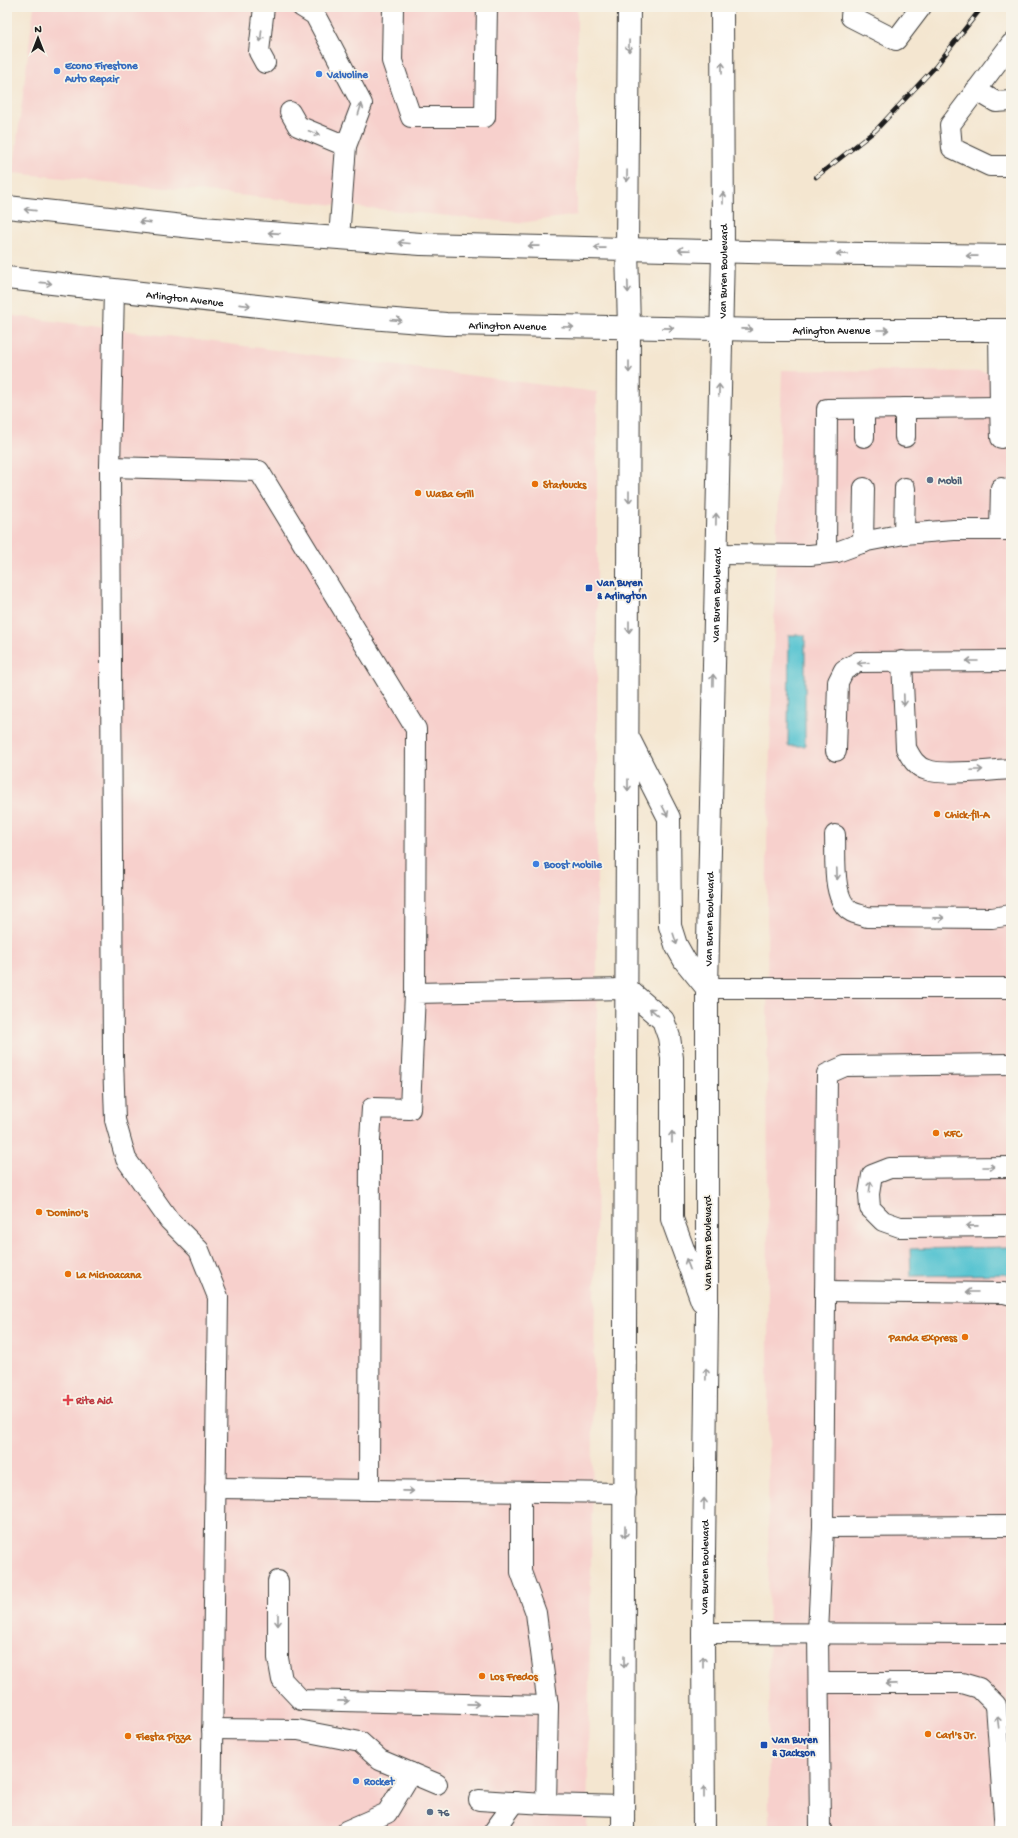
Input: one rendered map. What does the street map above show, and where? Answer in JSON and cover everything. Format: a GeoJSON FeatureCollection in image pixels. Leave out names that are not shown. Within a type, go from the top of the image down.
{"type":"FeatureCollection","features":[{"type":"Feature","properties":{"kind":"main road"},"geometry":{"type":"LineString","coordinates":[[623,1831],[628,989],[629,328],[627,248],[629,7]]}},
{"type":"Feature","properties":{"kind":"main road","name":"Van Buren Boulevard"},"geometry":{"type":"LineString","coordinates":[[704,1831],[703,1633],[707,1313],[707,988],[720,329],[723,251],[722,7]]}},
{"type":"Feature","properties":{"kind":"main road"},"geometry":{"type":"LineString","coordinates":[[7,207],[202,228],[421,244],[1011,256]]}},
{"type":"Feature","properties":{"kind":"main road","name":"Arlington Avenue"},"geometry":{"type":"LineString","coordinates":[[7,278],[357,317],[438,324],[720,329],[1005,330]]}},
{"type":"Feature","properties":{"kind":"main road"},"geometry":{"type":"LineString","coordinates":[[628,738],[669,818],[670,926],[676,945],[685,961],[707,988]]}},
{"type":"Feature","properties":{"kind":"main road"},"geometry":{"type":"LineString","coordinates":[[628,989],[663,1020],[669,1037],[672,1058],[672,1219],[707,1313]]}},
{"type":"Feature","properties":{"kind":"lane"},"geometry":{"type":"LineString","coordinates":[[264,7],[259,52],[265,63]]}},
{"type":"Feature","properties":{"kind":"lane"},"geometry":{"type":"LineString","coordinates":[[302,7],[315,15],[362,104],[346,146],[339,238]]}},
{"type":"Feature","properties":{"kind":"lane"},"geometry":{"type":"LineString","coordinates":[[393,7],[392,61],[411,117],[485,117],[487,7]]}},
{"type":"Feature","properties":{"kind":"lane"},"geometry":{"type":"LineString","coordinates":[[852,7],[852,17],[896,40],[921,7]]}},
{"type":"Feature","properties":{"kind":"lane"},"geometry":{"type":"LineString","coordinates":[[1011,44],[950,125],[952,148],[990,166],[1011,166]]}},
{"type":"Feature","properties":{"kind":"lane"},"geometry":{"type":"LineString","coordinates":[[976,90],[996,102],[1011,102]]}},
{"type":"Feature","properties":{"kind":"lane"},"geometry":{"type":"LineString","coordinates":[[290,112],[298,126],[346,146]]}},
{"type":"Feature","properties":{"kind":"lane"},"geometry":{"type":"LineString","coordinates":[[114,290],[110,467],[113,1058],[115,1120],[126,1159],[169,1220],[199,1250],[218,1297],[211,1831]]}},
{"type":"Feature","properties":{"kind":"lane"},"geometry":{"type":"LineString","coordinates":[[1001,438],[1006,408],[1005,330]]}},
{"type":"Feature","properties":{"kind":"lane"},"geometry":{"type":"LineString","coordinates":[[905,408],[905,437]]}},
{"type":"Feature","properties":{"kind":"lane"},"geometry":{"type":"LineString","coordinates":[[826,553],[827,409],[1006,408]]}},
{"type":"Feature","properties":{"kind":"lane"},"geometry":{"type":"LineString","coordinates":[[864,409],[864,437]]}},
{"type":"Feature","properties":{"kind":"lane"},"geometry":{"type":"LineString","coordinates":[[110,467],[259,471],[416,729],[415,993],[410,1108],[372,1108],[370,1140],[369,1490]]}},
{"type":"Feature","properties":{"kind":"lane"},"geometry":{"type":"LineString","coordinates":[[863,543],[864,488]]}},
{"type":"Feature","properties":{"kind":"lane"},"geometry":{"type":"LineString","coordinates":[[904,534],[905,488]]}},
{"type":"Feature","properties":{"kind":"lane"},"geometry":{"type":"LineString","coordinates":[[716,554],[810,555],[837,552],[863,543],[904,534],[954,530],[1006,530],[1001,488]]}},
{"type":"Feature","properties":{"kind":"lane"},"geometry":{"type":"LineString","coordinates":[[902,661],[906,748],[912,761],[926,770],[945,772],[1011,769]]}},
{"type":"Feature","properties":{"kind":"lane"},"geometry":{"type":"LineString","coordinates":[[836,751],[836,695],[838,682],[844,670],[858,662],[1011,661]]}},
{"type":"Feature","properties":{"kind":"lane"},"geometry":{"type":"LineString","coordinates":[[835,835],[837,888],[842,902],[851,912],[867,917],[992,918],[1011,915]]}},
{"type":"Feature","properties":{"kind":"lane"},"geometry":{"type":"LineString","coordinates":[[707,988],[1011,988]]}},
{"type":"Feature","properties":{"kind":"lane"},"geometry":{"type":"LineString","coordinates":[[415,993],[628,989]]}},
{"type":"Feature","properties":{"kind":"lane"},"geometry":{"type":"LineString","coordinates":[[822,1831],[820,1828],[818,1633],[823,1527],[827,1074],[845,1066],[1011,1064]]}},
{"type":"Feature","properties":{"kind":"lane"},"geometry":{"type":"LineString","coordinates":[[1011,1167],[890,1168],[872,1175],[869,1194],[870,1208],[883,1221],[900,1227],[1011,1226]]}},
{"type":"Feature","properties":{"kind":"lane"},"geometry":{"type":"LineString","coordinates":[[825,1291],[1004,1292],[1011,1295]]}},
{"type":"Feature","properties":{"kind":"lane"},"geometry":{"type":"LineString","coordinates":[[215,1488],[626,1493]]}},
{"type":"Feature","properties":{"kind":"lane"},"geometry":{"type":"LineString","coordinates":[[521,1492],[521,1572],[536,1613],[548,1706],[546,1804]]}},
{"type":"Feature","properties":{"kind":"lane"},"geometry":{"type":"LineString","coordinates":[[823,1527],[1011,1526]]}},
{"type":"Feature","properties":{"kind":"lane"},"geometry":{"type":"LineString","coordinates":[[278,1581],[278,1658],[282,1680],[301,1700],[548,1706]]}},
{"type":"Feature","properties":{"kind":"lane"},"geometry":{"type":"LineString","coordinates":[[703,1633],[1011,1634]]}},
{"type":"Feature","properties":{"kind":"lane"},"geometry":{"type":"LineString","coordinates":[[819,1683],[962,1683],[979,1688],[996,1705],[1005,1831]]}},
{"type":"Feature","properties":{"kind":"lane"},"geometry":{"type":"LineString","coordinates":[[212,1729],[298,1730],[360,1742],[380,1760],[437,1784]]}},
{"type":"Feature","properties":{"kind":"lane"},"geometry":{"type":"LineString","coordinates":[[346,1831],[387,1813],[411,1773]]}},
{"type":"Feature","properties":{"kind":"lane"},"geometry":{"type":"LineString","coordinates":[[479,1800],[546,1804],[623,1806]]}},
{"type":"Feature","properties":{"kind":"lane"},"geometry":{"type":"LineString","coordinates":[[494,1831],[515,1802]]}},
{"type":"Feature","properties":{"kind":"shaded area"},"geometry":{"type":"Polygon","coordinates":[[[34,7],[577,7],[577,215],[520,223],[13,173],[34,7]]]}},
{"type":"Feature","properties":{"kind":"shaded area"},"geometry":{"type":"Polygon","coordinates":[[[7,315],[597,392],[597,1167],[587,1831],[7,1831],[7,315]]]}},
{"type":"Feature","properties":{"kind":"shaded area"},"geometry":{"type":"Polygon","coordinates":[[[782,370],[1011,372],[1011,1831],[769,1831],[767,843],[782,370]]]}},
{"type":"Feature","properties":{"kind":"water"},"geometry":{"type":"Polygon","coordinates":[[[789,635],[805,635],[805,746],[788,746],[789,635]]]}},
{"type":"Feature","properties":{"kind":"water"},"geometry":{"type":"Polygon","coordinates":[[[1011,1247],[1011,1274],[911,1276],[910,1249],[1011,1247]]]}},
{"type":"Feature","properties":{"kind":"railway"},"geometry":{"type":"LineString","coordinates":[[816,177],[876,130],[936,66],[982,7]]}},
{"type":"Feature","properties":{"kind":"place","name":"Econo Firestone Auto Repair"},"geometry":{"type":"Point","coordinates":[57,71]}},
{"type":"Feature","properties":{"kind":"place","name":"Valvoline"},"geometry":{"type":"Point","coordinates":[319,74]}},
{"type":"Feature","properties":{"kind":"place","name":"Mobil"},"geometry":{"type":"Point","coordinates":[930,480]}},
{"type":"Feature","properties":{"kind":"place","name":"Starbucks"},"geometry":{"type":"Point","coordinates":[535,484]}},
{"type":"Feature","properties":{"kind":"place","name":"WaBa Grill"},"geometry":{"type":"Point","coordinates":[418,493]}},
{"type":"Feature","properties":{"kind":"place","name":"Van Buren & Arlington"},"geometry":{"type":"Point","coordinates":[589,588]}},
{"type":"Feature","properties":{"kind":"place","name":"Chick-fil-A"},"geometry":{"type":"Point","coordinates":[937,814]}},
{"type":"Feature","properties":{"kind":"place","name":"Boost Mobile"},"geometry":{"type":"Point","coordinates":[536,864]}},
{"type":"Feature","properties":{"kind":"place","name":"KFC"},"geometry":{"type":"Point","coordinates":[936,1133]}},
{"type":"Feature","properties":{"kind":"place","name":"Domino's"},"geometry":{"type":"Point","coordinates":[39,1212]}},
{"type":"Feature","properties":{"kind":"place","name":"La Michoacana"},"geometry":{"type":"Point","coordinates":[68,1274]}},
{"type":"Feature","properties":{"kind":"place","name":"Panda Express"},"geometry":{"type":"Point","coordinates":[965,1337]}},
{"type":"Feature","properties":{"kind":"place","name":"Rite Aid"},"geometry":{"type":"Point","coordinates":[68,1400]}},
{"type":"Feature","properties":{"kind":"place","name":"Los Fredos"},"geometry":{"type":"Point","coordinates":[482,1676]}},
{"type":"Feature","properties":{"kind":"place","name":"Carl's Jr."},"geometry":{"type":"Point","coordinates":[928,1734]}},
{"type":"Feature","properties":{"kind":"place","name":"Fiesta Pizza"},"geometry":{"type":"Point","coordinates":[128,1736]}},
{"type":"Feature","properties":{"kind":"place","name":"Van Buren & Jackson"},"geometry":{"type":"Point","coordinates":[764,1745]}},
{"type":"Feature","properties":{"kind":"place","name":"Rocket"},"geometry":{"type":"Point","coordinates":[356,1781]}},
{"type":"Feature","properties":{"kind":"place","name":"76"},"geometry":{"type":"Point","coordinates":[430,1812]}}]}
